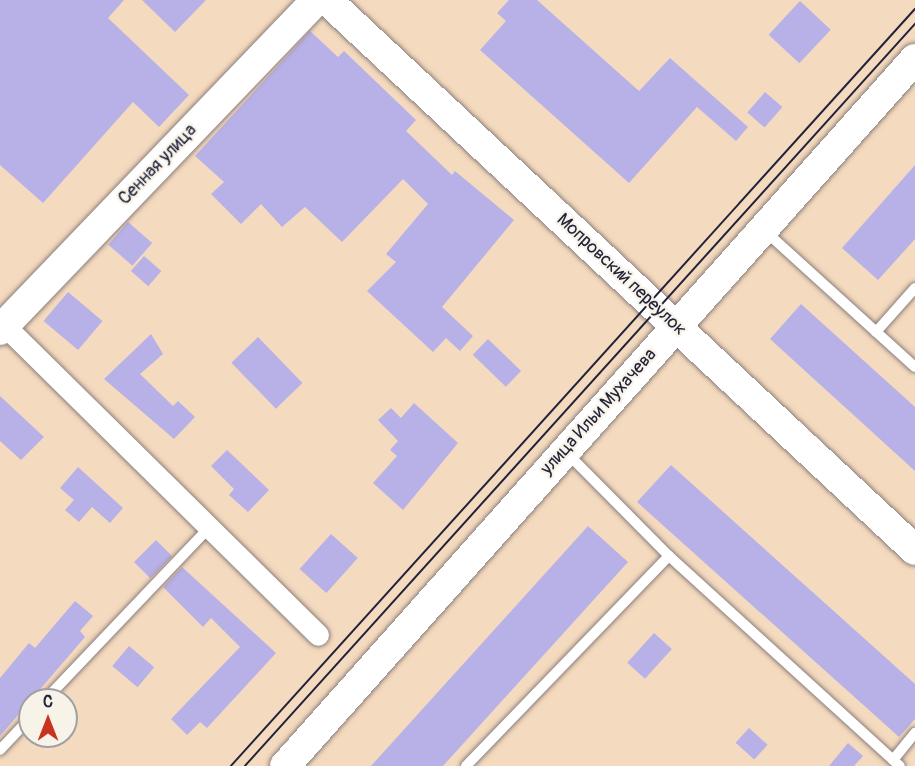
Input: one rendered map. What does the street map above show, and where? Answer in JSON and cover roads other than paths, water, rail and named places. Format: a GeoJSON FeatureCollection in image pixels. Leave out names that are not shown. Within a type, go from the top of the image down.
{"type":"FeatureCollection","features":[{"type":"Feature","properties":{"kind":"street","name":"Сенная улица"},"geometry":{"type":"LineString","coordinates":[[2,327],[316,0]]}},
{"type":"Feature","properties":{"kind":"street","name":"Мопровский переулок"},"geometry":{"type":"LineString","coordinates":[[327,0],[915,550]]}},
{"type":"Feature","properties":{"kind":"street","name":"улица Ильи Мухачева"},"geometry":{"type":"LineString","coordinates":[[289,765],[564,451],[915,59]]}},
{"type":"Feature","properties":{"kind":"street"},"geometry":{"type":"LineString","coordinates":[[2,327],[207,530],[318,635]]}},
{"type":"Feature","properties":{"kind":"lane"},"geometry":{"type":"LineString","coordinates":[[763,228],[915,366]]}},
{"type":"Feature","properties":{"kind":"lane"},"geometry":{"type":"LineString","coordinates":[[876,332],[915,288]]}},
{"type":"Feature","properties":{"kind":"lane"},"geometry":{"type":"LineString","coordinates":[[564,451],[669,556],[896,763],[915,733]]}},
{"type":"Feature","properties":{"kind":"lane"},"geometry":{"type":"LineString","coordinates":[[56,688],[207,530]]}},
{"type":"Feature","properties":{"kind":"lane"},"geometry":{"type":"LineString","coordinates":[[466,766],[669,556]]}},
{"type":"Feature","properties":{"kind":"lane"},"geometry":{"type":"LineString","coordinates":[[0,750],[18,731]]}},
{"type":"Feature","properties":{"kind":"tram line"},"geometry":{"type":"LineString","coordinates":[[231,766],[915,9]]}},
{"type":"Feature","properties":{"kind":"tram line"},"geometry":{"type":"LineString","coordinates":[[245,766],[915,24]]}}]}
